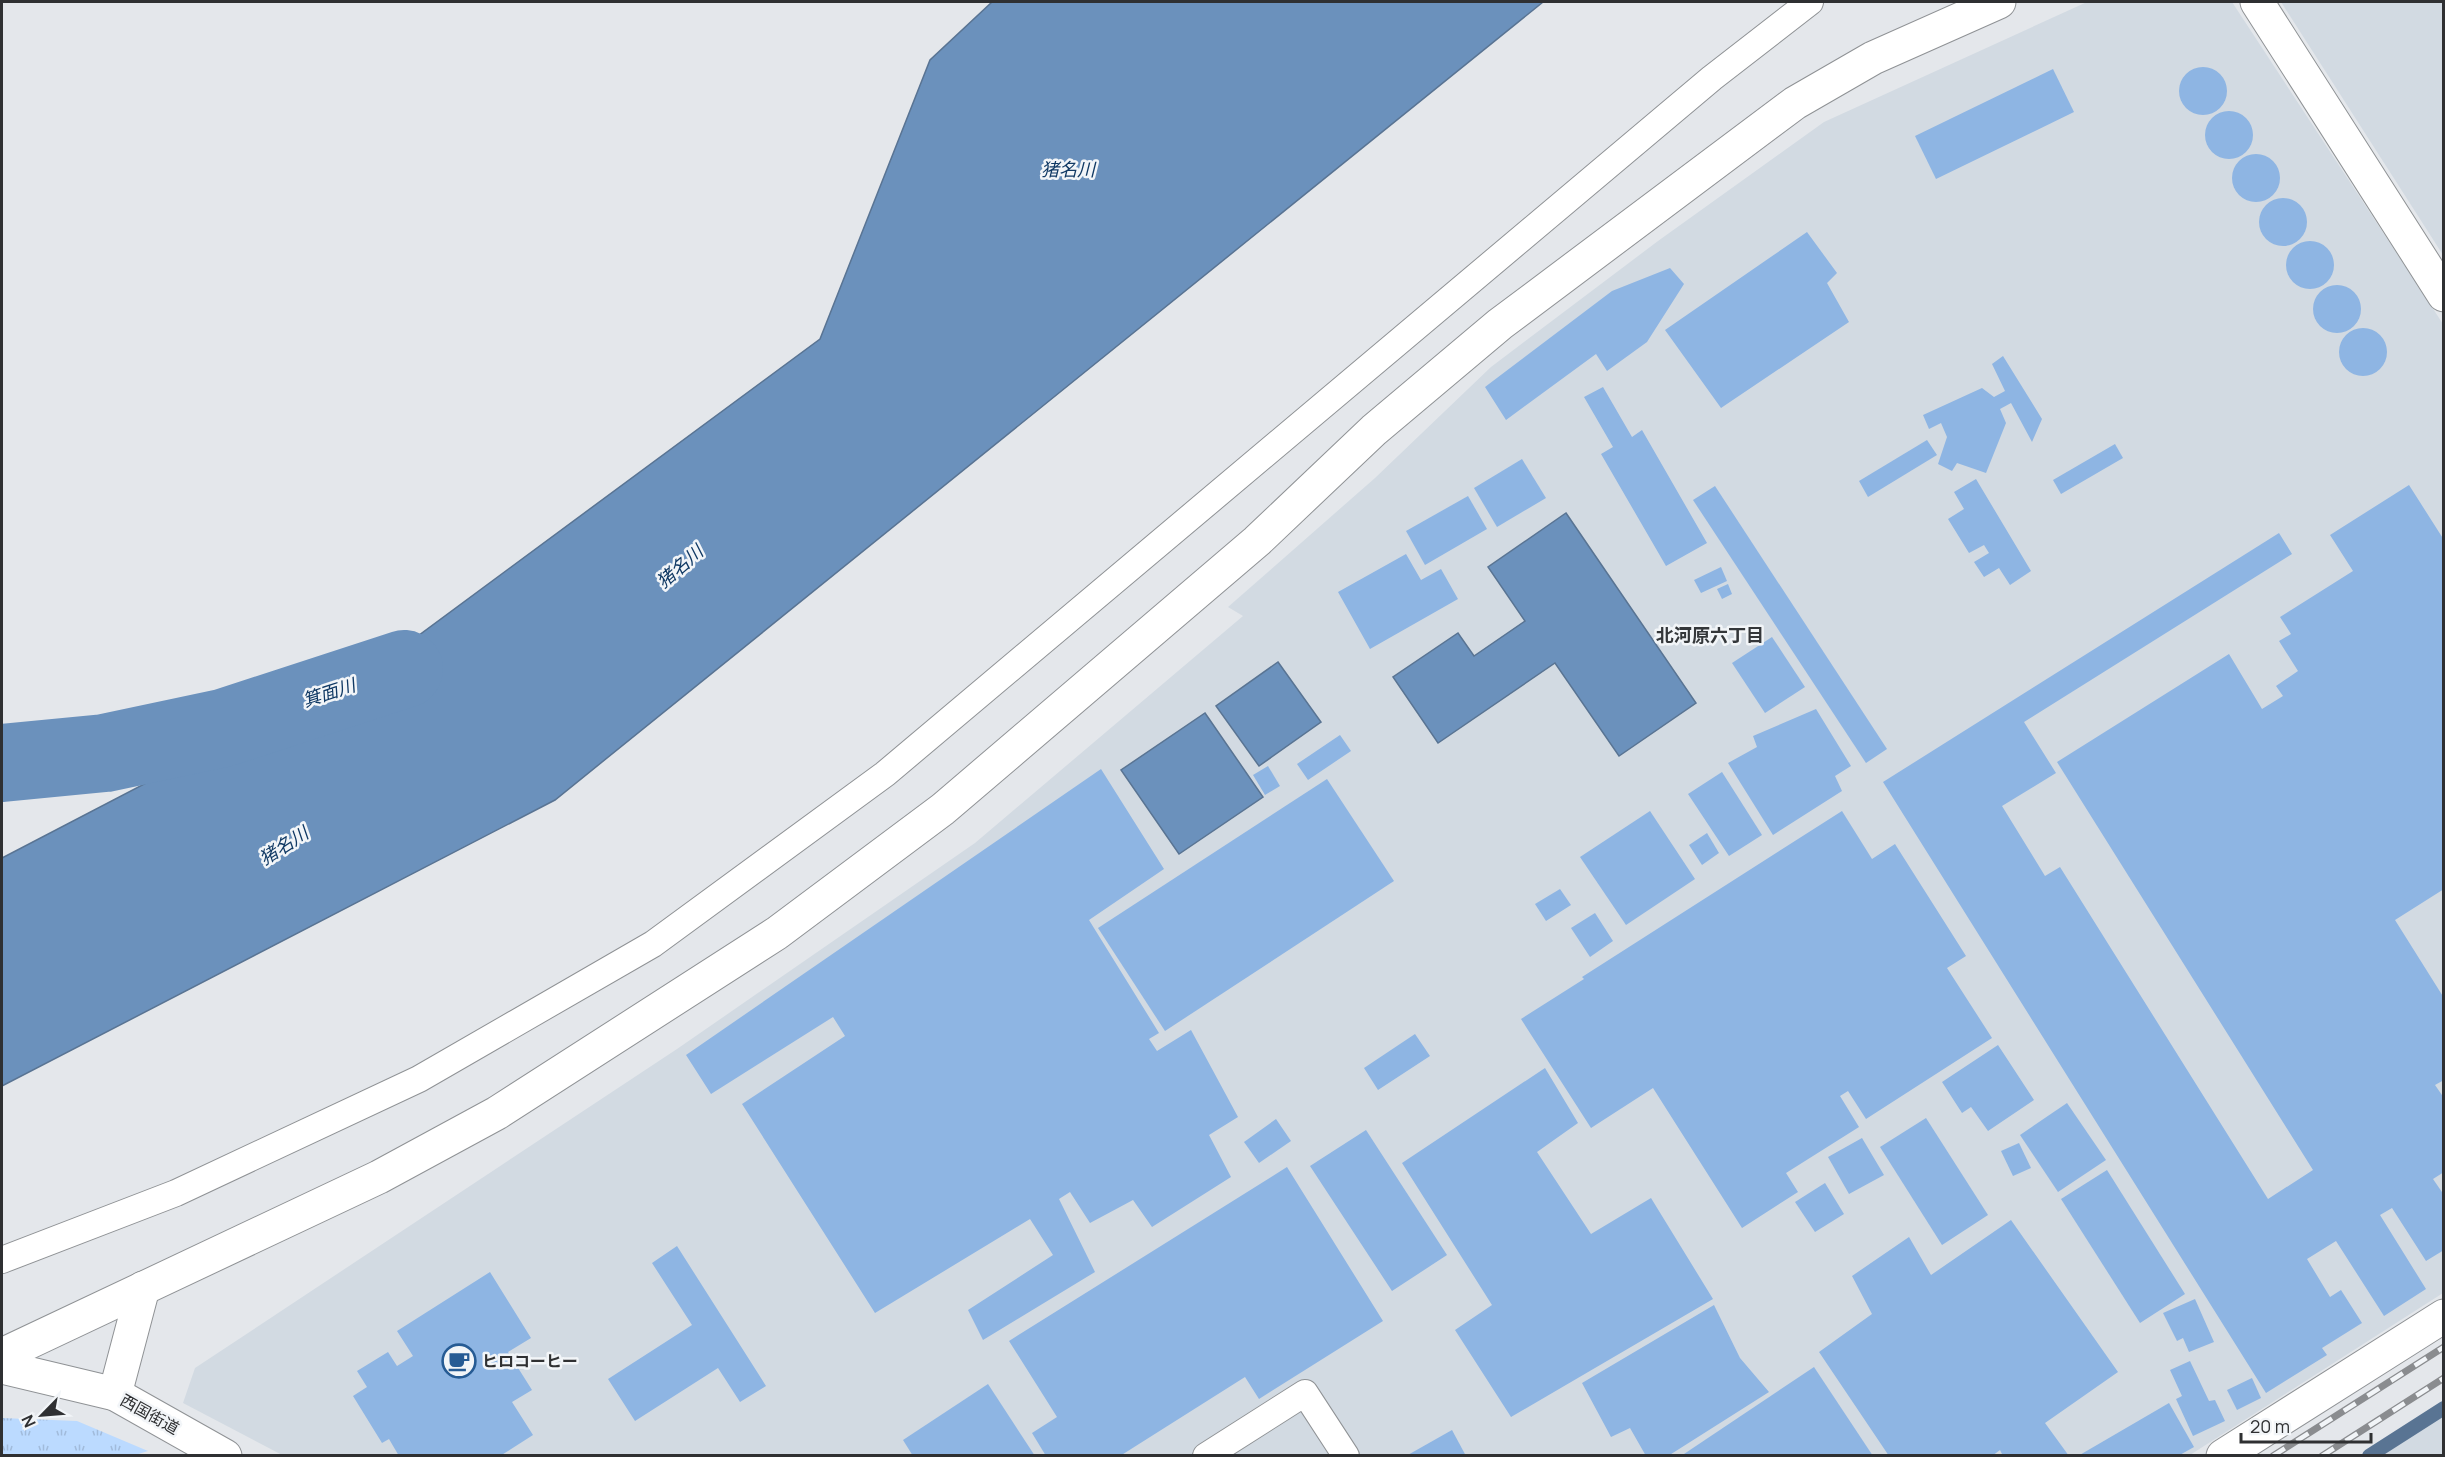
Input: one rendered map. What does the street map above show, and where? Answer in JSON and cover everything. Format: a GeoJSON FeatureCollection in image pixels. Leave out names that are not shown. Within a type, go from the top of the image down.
{"type":"FeatureCollection","features":[{"type":"Feature","properties":{"kind":"street"},"geometry":{"type":"LineString","coordinates":[[2,1355],[379,1177],[497,1113],[777,933],[943,809],[1257,541],[1374,430],[1500,324],[1795,104],[1873,58],[1998,2]]}},
{"type":"Feature","properties":{"kind":"street"},"geometry":{"type":"LineString","coordinates":[[2257,2],[2444,295]]}},
{"type":"Feature","properties":{"kind":"street"},"geometry":{"type":"LineString","coordinates":[[115,1394],[143,1288]]}},
{"type":"Feature","properties":{"kind":"street"},"geometry":{"type":"LineString","coordinates":[[2223,1455],[2444,1316]]}},
{"type":"Feature","properties":{"kind":"street","name":"西国街道"},"geometry":{"type":"LineString","coordinates":[[2,1367],[115,1394],[225,1455]]}},
{"type":"Feature","properties":{"kind":"lane"},"geometry":{"type":"LineString","coordinates":[[2,1260],[176,1193],[419,1079],[654,944],[885,774],[1712,78],[1809,2]]}},
{"type":"Feature","properties":{"kind":"lane"},"geometry":{"type":"LineString","coordinates":[[1206,1455],[1305,1393],[1346,1455]]}},
{"type":"Feature","properties":{"kind":"shaded area"},"geometry":{"type":"Polygon","coordinates":[[[2087,2],[2232,2],[2443,324],[2443,1293],[2190,1455],[284,1456],[183,1403],[195,1368],[677,1049],[975,843],[1243,616],[1228,607],[1375,478],[1491,367],[1658,241],[1824,122],[2087,2]]]}},
{"type":"Feature","properties":{"kind":"shaded area"},"geometry":{"type":"Polygon","coordinates":[[[2281,2],[2443,2],[2443,255],[2281,2]]]}},
{"type":"Feature","properties":{"kind":"shaded area"},"geometry":{"type":"Polygon","coordinates":[[[2443,1416],[2443,1455],[2383,1455],[2443,1416]]]}},
{"type":"Feature","properties":{"kind":"green space"},"geometry":{"type":"Polygon","coordinates":[[[2,1418],[77,1421],[148,1451],[132,1456],[2,1455],[2,1418]]]}},
{"type":"Feature","properties":{"kind":"water","name":"猪名川"},"geometry":{"type":"Polygon","coordinates":[[[992,2],[1543,2],[555,800],[2,1086],[2,858],[392,655],[820,339],[930,60],[992,2]]]}},
{"type":"Feature","properties":{"kind":"water"},"geometry":{"type":"Polygon","coordinates":[[[1566,513],[1696,703],[1619,756],[1555,663],[1438,743],[1393,677],[1458,633],[1474,656],[1525,621],[1488,567],[1566,513]]]}},
{"type":"Feature","properties":{"kind":"water"},"geometry":{"type":"Polygon","coordinates":[[[1278,662],[1321,722],[1259,766],[1216,706],[1278,662]]]}},
{"type":"Feature","properties":{"kind":"water"},"geometry":{"type":"Polygon","coordinates":[[[1205,713],[1263,797],[1179,854],[1121,770],[1205,713]]]}},
{"type":"Feature","properties":{"kind":"building"},"geometry":{"type":"Polygon","coordinates":[[[2203,67],[2220,74],[2227,91],[2220,108],[2203,115],[2186,108],[2179,91],[2186,74],[2203,67]]]}},
{"type":"Feature","properties":{"kind":"building"},"geometry":{"type":"Polygon","coordinates":[[[2053,69],[2074,112],[1936,179],[1915,136],[2053,69]]]}},
{"type":"Feature","properties":{"kind":"building"},"geometry":{"type":"Polygon","coordinates":[[[2229,111],[2246,118],[2253,135],[2246,152],[2229,159],[2212,152],[2205,135],[2212,118],[2229,111]]]}},
{"type":"Feature","properties":{"kind":"building"},"geometry":{"type":"Polygon","coordinates":[[[2256,154],[2273,161],[2280,178],[2273,195],[2256,202],[2239,195],[2232,178],[2239,161],[2256,154]]]}},
{"type":"Feature","properties":{"kind":"building"},"geometry":{"type":"Polygon","coordinates":[[[2283,198],[2300,205],[2307,222],[2300,239],[2283,246],[2266,239],[2259,222],[2266,205],[2283,198]]]}},
{"type":"Feature","properties":{"kind":"building"},"geometry":{"type":"Polygon","coordinates":[[[1807,232],[1837,273],[1827,283],[1849,322],[1721,408],[1665,330],[1807,232]]]}},
{"type":"Feature","properties":{"kind":"building"},"geometry":{"type":"Polygon","coordinates":[[[2310,241],[2327,248],[2334,265],[2327,282],[2310,289],[2293,282],[2286,265],[2293,248],[2310,241]]]}},
{"type":"Feature","properties":{"kind":"building"},"geometry":{"type":"Polygon","coordinates":[[[1670,268],[1684,284],[1647,342],[1607,371],[1596,354],[1506,420],[1485,387],[1612,291],[1670,268]]]}},
{"type":"Feature","properties":{"kind":"building"},"geometry":{"type":"Polygon","coordinates":[[[2337,285],[2354,292],[2361,309],[2354,326],[2337,333],[2320,326],[2313,309],[2320,292],[2337,285]]]}},
{"type":"Feature","properties":{"kind":"building"},"geometry":{"type":"Polygon","coordinates":[[[2363,328],[2380,335],[2387,352],[2380,369],[2363,376],[2346,369],[2339,352],[2346,335],[2363,328]]]}},
{"type":"Feature","properties":{"kind":"building"},"geometry":{"type":"Polygon","coordinates":[[[2003,356],[2042,419],[2032,442],[2011,403],[2000,409],[2006,423],[1986,473],[1957,463],[1952,471],[1938,464],[1947,437],[1941,423],[1929,429],[1923,415],[1982,388],[1994,397],[2005,391],[1992,364],[2003,356]]]}},
{"type":"Feature","properties":{"kind":"building"},"geometry":{"type":"Polygon","coordinates":[[[1603,387],[1632,437],[1642,430],[1707,543],[1666,566],[1601,454],[1613,447],[1584,397],[1603,387]]]}},
{"type":"Feature","properties":{"kind":"building"},"geometry":{"type":"Polygon","coordinates":[[[1927,440],[1937,455],[1868,497],[1859,481],[1927,440]]]}},
{"type":"Feature","properties":{"kind":"building"},"geometry":{"type":"Polygon","coordinates":[[[2115,444],[2123,458],[2061,494],[2053,480],[2115,444]]]}},
{"type":"Feature","properties":{"kind":"building"},"geometry":{"type":"Polygon","coordinates":[[[1522,459],[1546,498],[1497,527],[1474,488],[1522,459]]]}},
{"type":"Feature","properties":{"kind":"building"},"geometry":{"type":"Polygon","coordinates":[[[1976,479],[2031,571],[2010,585],[1999,568],[1984,577],[1974,562],[1989,553],[1984,545],[1969,553],[1948,519],[1964,509],[1954,492],[1976,479]]]}},
{"type":"Feature","properties":{"kind":"building"},"geometry":{"type":"Polygon","coordinates":[[[2409,485],[2444,540],[2444,889],[2395,920],[2444,998],[2444,1080],[2435,1085],[2444,1098],[2444,1172],[2433,1179],[2444,1195],[2444,1250],[2426,1261],[2392,1208],[2380,1215],[2426,1289],[2384,1316],[2336,1241],[2307,1259],[2330,1297],[2341,1290],[2362,1323],[2322,1348],[2327,1355],[2266,1393],[1883,782],[2279,533],[2292,554],[2024,722],[2056,773],[2002,806],[2045,876],[2060,867],[2268,1199],[2313,1170],[2057,762],[2229,654],[2262,709],[2283,696],[2276,686],[2298,671],[2279,641],[2291,634],[2280,617],[2353,571],[2330,535],[2409,485]]]}},
{"type":"Feature","properties":{"kind":"building"},"geometry":{"type":"Polygon","coordinates":[[[1715,486],[1887,749],[1866,763],[1693,500],[1715,486]]]}},
{"type":"Feature","properties":{"kind":"building"},"geometry":{"type":"Polygon","coordinates":[[[1468,496],[1487,529],[1425,565],[1406,531],[1468,496]]]}},
{"type":"Feature","properties":{"kind":"building"},"geometry":{"type":"Polygon","coordinates":[[[1406,554],[1421,580],[1441,569],[1458,599],[1370,649],[1338,592],[1406,554]]]}},
{"type":"Feature","properties":{"kind":"building"},"geometry":{"type":"Polygon","coordinates":[[[1721,567],[1727,581],[1701,593],[1694,580],[1721,567]]]}},
{"type":"Feature","properties":{"kind":"building"},"geometry":{"type":"Polygon","coordinates":[[[1728,584],[1732,594],[1722,599],[1717,589],[1728,584]]]}},
{"type":"Feature","properties":{"kind":"building"},"geometry":{"type":"Polygon","coordinates":[[[1772,637],[1805,687],[1765,713],[1732,663],[1772,637]]]}},
{"type":"Feature","properties":{"kind":"building"},"geometry":{"type":"Polygon","coordinates":[[[1816,709],[1851,766],[1835,776],[1842,791],[1773,835],[1728,763],[1757,747],[1753,736],[1816,709]]]}},
{"type":"Feature","properties":{"kind":"building"},"geometry":{"type":"Polygon","coordinates":[[[1340,735],[1351,751],[1308,780],[1297,764],[1340,735]]]}},
{"type":"Feature","properties":{"kind":"building"},"geometry":{"type":"Polygon","coordinates":[[[1268,766],[1280,786],[1265,795],[1253,775],[1268,766]]]}},
{"type":"Feature","properties":{"kind":"building"},"geometry":{"type":"Polygon","coordinates":[[[1101,769],[1164,869],[1089,920],[1159,1033],[1149,1039],[1157,1051],[1191,1030],[1238,1117],[1209,1135],[1231,1177],[1152,1227],[1133,1200],[1090,1223],[1070,1192],[1059,1199],[1095,1272],[983,1340],[968,1310],[1053,1255],[1030,1219],[875,1313],[742,1104],[845,1036],[833,1017],[711,1094],[686,1055],[1101,769]]]}},
{"type":"Feature","properties":{"kind":"building"},"geometry":{"type":"Polygon","coordinates":[[[1722,772],[1762,835],[1729,856],[1688,794],[1722,772]]]}},
{"type":"Feature","properties":{"kind":"building"},"geometry":{"type":"Polygon","coordinates":[[[1327,779],[1394,881],[1165,1031],[1098,928],[1327,779]]]}},
{"type":"Feature","properties":{"kind":"building"},"geometry":{"type":"Polygon","coordinates":[[[1650,811],[1695,879],[1626,925],[1580,857],[1650,811]]]}},
{"type":"Feature","properties":{"kind":"building"},"geometry":{"type":"Polygon","coordinates":[[[1842,811],[1872,859],[1895,844],[1966,956],[1947,968],[1992,1038],[1866,1119],[1848,1091],[1840,1096],[1859,1127],[1786,1173],[1798,1192],[1742,1228],[1653,1088],[1591,1128],[1521,1019],[1584,979],[1582,977],[1842,811]]]}},
{"type":"Feature","properties":{"kind":"building"},"geometry":{"type":"Polygon","coordinates":[[[1707,833],[1719,853],[1702,865],[1689,845],[1707,833]]]}},
{"type":"Feature","properties":{"kind":"building"},"geometry":{"type":"Polygon","coordinates":[[[1560,889],[1571,905],[1546,921],[1535,904],[1560,889]]]}},
{"type":"Feature","properties":{"kind":"building"},"geometry":{"type":"Polygon","coordinates":[[[1595,913],[1613,941],[1590,957],[1571,928],[1595,913]]]}},
{"type":"Feature","properties":{"kind":"building"},"geometry":{"type":"Polygon","coordinates":[[[1415,1034],[1430,1056],[1378,1090],[1364,1068],[1415,1034]]]}},
{"type":"Feature","properties":{"kind":"building"},"geometry":{"type":"Polygon","coordinates":[[[1998,1045],[2034,1100],[1988,1131],[1971,1107],[1962,1113],[1942,1082],[1998,1045]]]}},
{"type":"Feature","properties":{"kind":"building"},"geometry":{"type":"Polygon","coordinates":[[[1545,1068],[1578,1123],[1537,1152],[1591,1234],[1651,1198],[1713,1299],[1511,1417],[1455,1330],[1492,1305],[1402,1163],[1545,1068]]]}},
{"type":"Feature","properties":{"kind":"building"},"geometry":{"type":"Polygon","coordinates":[[[2067,1103],[2106,1160],[2058,1192],[2020,1135],[2067,1103]]]}},
{"type":"Feature","properties":{"kind":"building"},"geometry":{"type":"Polygon","coordinates":[[[1926,1118],[1988,1215],[1942,1245],[1880,1147],[1926,1118]]]}},
{"type":"Feature","properties":{"kind":"building"},"geometry":{"type":"Polygon","coordinates":[[[1276,1119],[1291,1141],[1259,1163],[1244,1142],[1276,1119]]]}},
{"type":"Feature","properties":{"kind":"building"},"geometry":{"type":"Polygon","coordinates":[[[1366,1130],[1447,1255],[1392,1291],[1310,1166],[1366,1130]]]}},
{"type":"Feature","properties":{"kind":"building"},"geometry":{"type":"Polygon","coordinates":[[[1862,1138],[1884,1175],[1849,1194],[1828,1157],[1862,1138]]]}},
{"type":"Feature","properties":{"kind":"building"},"geometry":{"type":"Polygon","coordinates":[[[2019,1143],[2031,1168],[2013,1176],[2001,1151],[2019,1143]]]}},
{"type":"Feature","properties":{"kind":"building"},"geometry":{"type":"Polygon","coordinates":[[[1287,1167],[1383,1321],[1259,1399],[1245,1377],[1120,1456],[1046,1456],[1032,1433],[1057,1417],[1009,1341],[1287,1167]]]}},
{"type":"Feature","properties":{"kind":"building"},"geometry":{"type":"Polygon","coordinates":[[[2107,1170],[2185,1294],[2140,1323],[2061,1199],[2107,1170]]]}},
{"type":"Feature","properties":{"kind":"building"},"geometry":{"type":"Polygon","coordinates":[[[1825,1183],[1844,1214],[1815,1232],[1795,1202],[1825,1183]]]}},
{"type":"Feature","properties":{"kind":"building"},"geometry":{"type":"Polygon","coordinates":[[[2011,1220],[2118,1372],[2045,1423],[2069,1456],[2003,1456],[2000,1450],[1992,1456],[1889,1456],[1819,1352],[1872,1314],[1852,1276],[1909,1237],[1931,1275],[2011,1220]]]}},
{"type":"Feature","properties":{"kind":"building"},"geometry":{"type":"Polygon","coordinates":[[[677,1246],[766,1386],[740,1402],[718,1368],[635,1421],[608,1379],[692,1325],[652,1263],[677,1246]]]}},
{"type":"Feature","properties":{"kind":"building","name":"ヒロコーヒー"},"geometry":{"type":"Polygon","coordinates":[[[490,1272],[531,1338],[508,1352],[532,1390],[512,1402],[533,1435],[500,1456],[399,1456],[389,1439],[382,1443],[353,1396],[367,1387],[357,1371],[388,1352],[397,1366],[413,1356],[397,1331],[490,1272]]]}},
{"type":"Feature","properties":{"kind":"building"},"geometry":{"type":"Polygon","coordinates":[[[2195,1299],[2214,1342],[2189,1352],[2183,1338],[2177,1341],[2163,1313],[2195,1299]]]}},
{"type":"Feature","properties":{"kind":"building"},"geometry":{"type":"Polygon","coordinates":[[[1714,1305],[1740,1358],[1769,1392],[1668,1456],[1646,1456],[1630,1428],[1611,1437],[1582,1383],[1714,1305]]]}},
{"type":"Feature","properties":{"kind":"building"},"geometry":{"type":"Polygon","coordinates":[[[2190,1361],[2209,1401],[2215,1400],[2225,1421],[2193,1436],[2176,1399],[2182,1396],[2170,1370],[2190,1361]]]}},
{"type":"Feature","properties":{"kind":"building"},"geometry":{"type":"Polygon","coordinates":[[[1814,1367],[1873,1456],[1681,1456],[1814,1367]]]}},
{"type":"Feature","properties":{"kind":"building"},"geometry":{"type":"Polygon","coordinates":[[[2252,1378],[2261,1398],[2237,1410],[2227,1390],[2252,1378]]]}},
{"type":"Feature","properties":{"kind":"building"},"geometry":{"type":"Polygon","coordinates":[[[988,1384],[1035,1456],[913,1456],[903,1440],[988,1384]]]}},
{"type":"Feature","properties":{"kind":"building"},"geometry":{"type":"Polygon","coordinates":[[[2169,1403],[2194,1447],[2178,1456],[2078,1456],[2169,1403]]]}},
{"type":"Feature","properties":{"kind":"building"},"geometry":{"type":"Polygon","coordinates":[[[1452,1430],[1466,1456],[1406,1456],[1452,1430]]]}},
{"type":"Feature","properties":{"kind":"waterway","name":"箕面川"},"geometry":{"type":"LineString","coordinates":[[2,763],[105,753],[223,728],[404,669]]}},
{"type":"Feature","properties":{"kind":"waterway"},"geometry":{"type":"LineString","coordinates":[[2369,1456],[2444,1408]]}},
{"type":"Feature","properties":{"kind":"railway"},"geometry":{"type":"LineString","coordinates":[[2273,1456],[2444,1347]]}},
{"type":"Feature","properties":{"kind":"railway"},"geometry":{"type":"LineString","coordinates":[[2322,1456],[2444,1378]]}},
{"type":"Feature","properties":{"kind":"place","name":"ヒロコーヒー"},"geometry":{"type":"Point","coordinates":[459,1361]}},
{"type":"Feature","properties":{"kind":"district","name":"北河原六丁目"},"geometry":{"type":"Point","coordinates":[1710,636]}}]}
